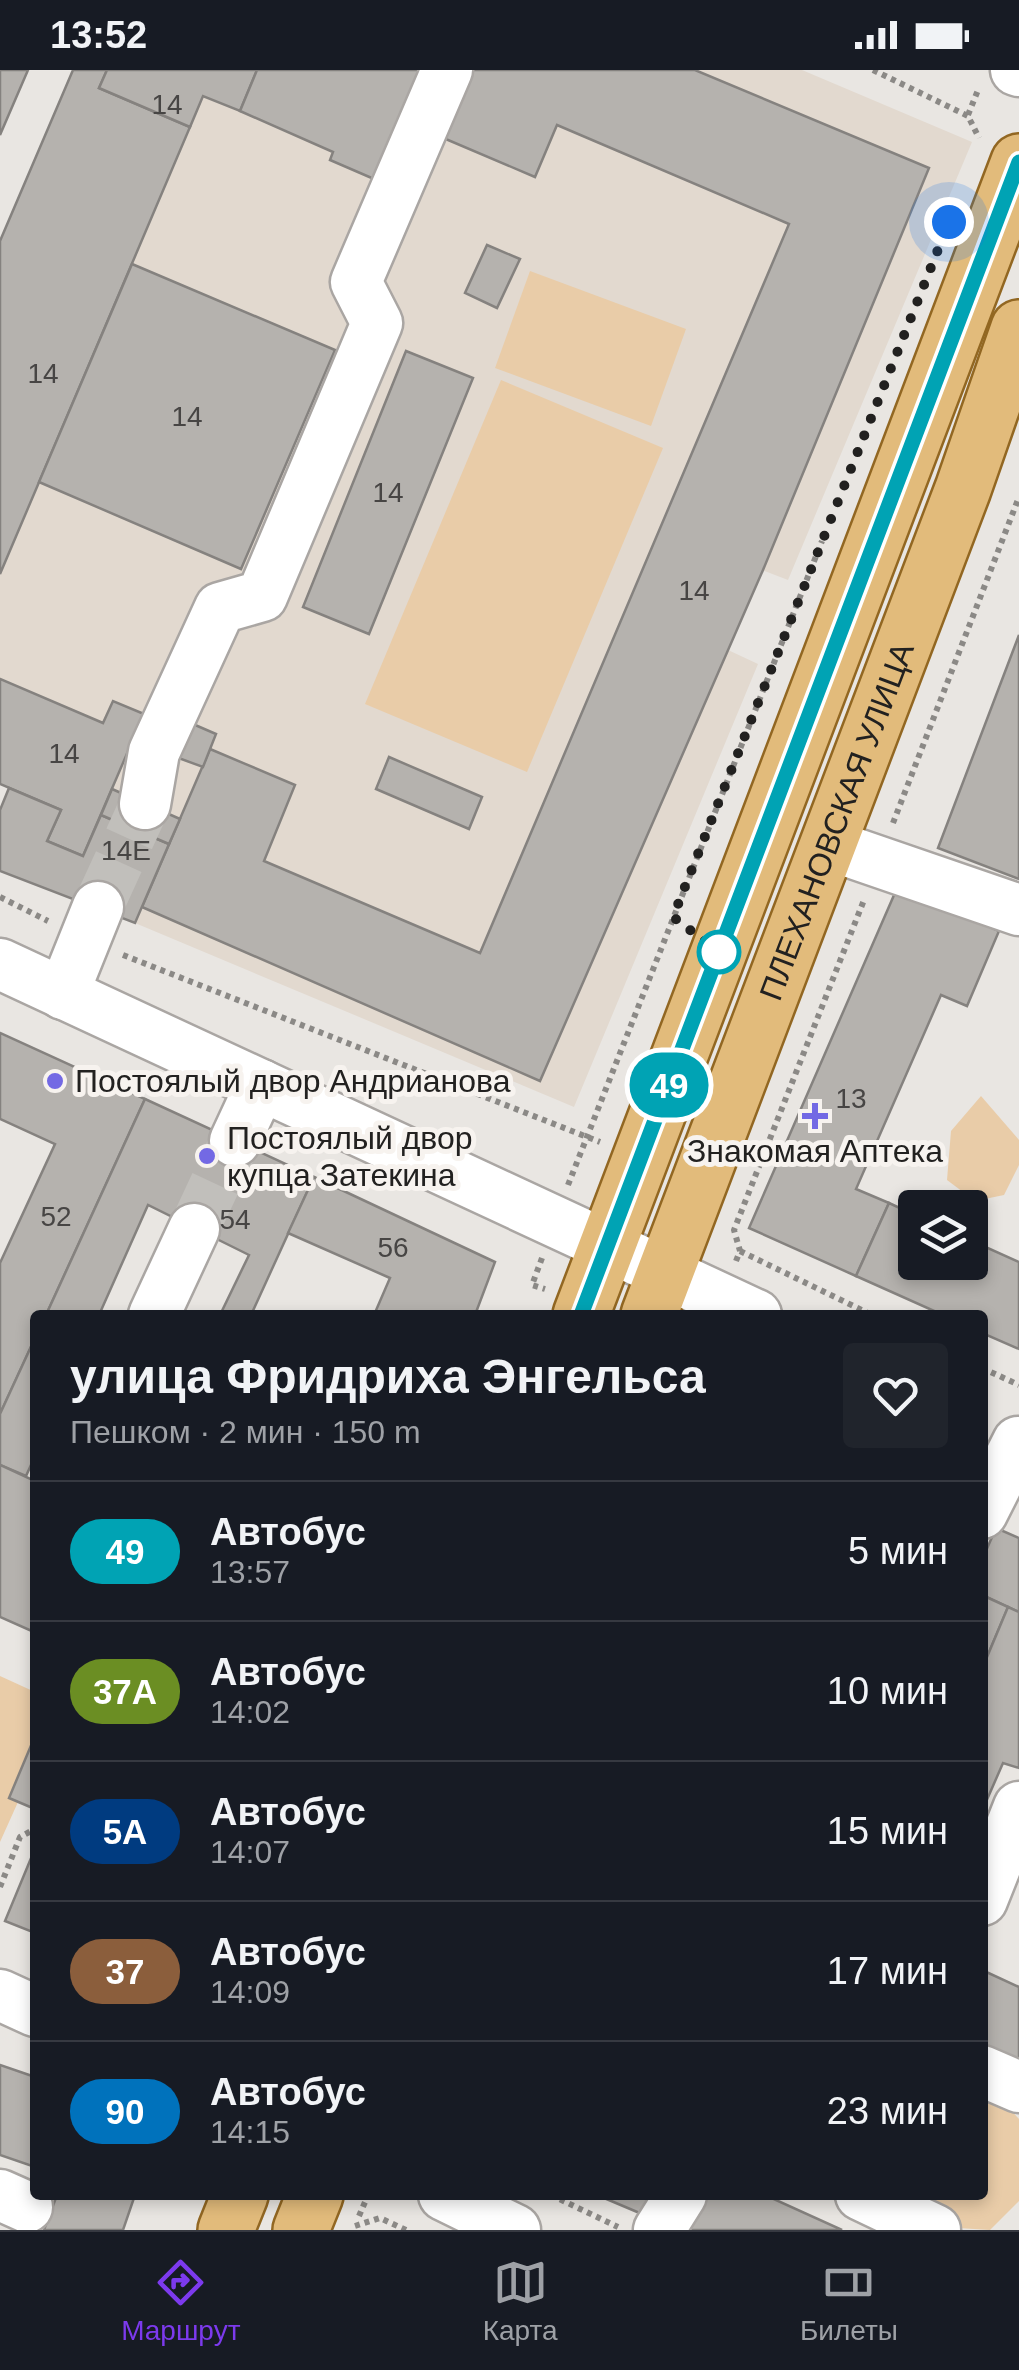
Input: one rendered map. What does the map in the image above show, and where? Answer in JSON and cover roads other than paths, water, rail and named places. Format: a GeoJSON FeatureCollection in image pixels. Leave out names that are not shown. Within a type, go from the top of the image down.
{"type":"FeatureCollection","features":[{"type":"Feature","properties":{"kind":"main road","name":"ПЛЕХАНОВСКАЯ УЛИЦА"},"geometry":{"type":"LineString","coordinates":[[583,1310],[998,156]]}},
{"type":"Feature","properties":{"kind":"main road","name":"ПЛЕХАНОВСКАЯ УЛИЦА"},"geometry":{"type":"LineString","coordinates":[[657,1294],[963,489],[1019,328]]}},
{"type":"Feature","properties":{"kind":"main road"},"geometry":{"type":"LineString","coordinates":[[226,2230],[238,2200]]}},
{"type":"Feature","properties":{"kind":"main road"},"geometry":{"type":"LineString","coordinates":[[302,2230],[313,2200]]}},
{"type":"Feature","properties":{"kind":"street"},"geometry":{"type":"LineString","coordinates":[[145,804],[154,752],[220,608],[262,596],[377,323],[356,282],[448,70]]}},
{"type":"Feature","properties":{"kind":"street"},"geometry":{"type":"LineString","coordinates":[[827,844],[1019,910]]}},
{"type":"Feature","properties":{"kind":"street"},"geometry":{"type":"LineString","coordinates":[[64,994],[92,924]]}},
{"type":"Feature","properties":{"kind":"street"},"geometry":{"type":"LineString","coordinates":[[0,964],[606,1247],[657,1294],[732,1310]]}},
{"type":"Feature","properties":{"kind":"street"},"geometry":{"type":"LineString","coordinates":[[235,1141],[261,1086]]}},
{"type":"Feature","properties":{"kind":"street"},"geometry":{"type":"LineString","coordinates":[[156,1310],[194,1229]]}},
{"type":"Feature","properties":{"kind":"street"},"geometry":{"type":"LineString","coordinates":[[988,1428],[1019,1442],[988,1501]]}},
{"type":"Feature","properties":{"kind":"street"},"geometry":{"type":"LineString","coordinates":[[988,1885],[1019,1807]]}},
{"type":"Feature","properties":{"kind":"street"},"geometry":{"type":"LineString","coordinates":[[0,1995],[30,2009]]}},
{"type":"Feature","properties":{"kind":"street"},"geometry":{"type":"LineString","coordinates":[[988,2074],[1019,2087]]}},
{"type":"Feature","properties":{"kind":"street"},"geometry":{"type":"LineString","coordinates":[[454,2200],[515,2230]]}},
{"type":"Feature","properties":{"kind":"street"},"geometry":{"type":"LineString","coordinates":[[659,2230],[678,2200]]}},
{"type":"Feature","properties":{"kind":"street"},"geometry":{"type":"LineString","coordinates":[[872,2200],[935,2230]]}},
{"type":"Feature","properties":{"kind":"tunnel"},"geometry":{"type":"LineString","coordinates":[[98,907],[145,804]]}},
{"type":"Feature","properties":{"kind":"tunnel"},"geometry":{"type":"LineString","coordinates":[[194,1229],[235,1141]]}},
{"type":"Feature","properties":{"kind":"place","name":"Постоялый двор Андрианова"},"geometry":{"type":"Point","coordinates":[55,1081]}},
{"type":"Feature","properties":{"kind":"place","name":"Знакомая Аптека"},"geometry":{"type":"Point","coordinates":[815,1116]}},
{"type":"Feature","properties":{"kind":"place","name":"Постоялый двор купца Затекина"},"geometry":{"type":"Point","coordinates":[207,1156]}}]}
